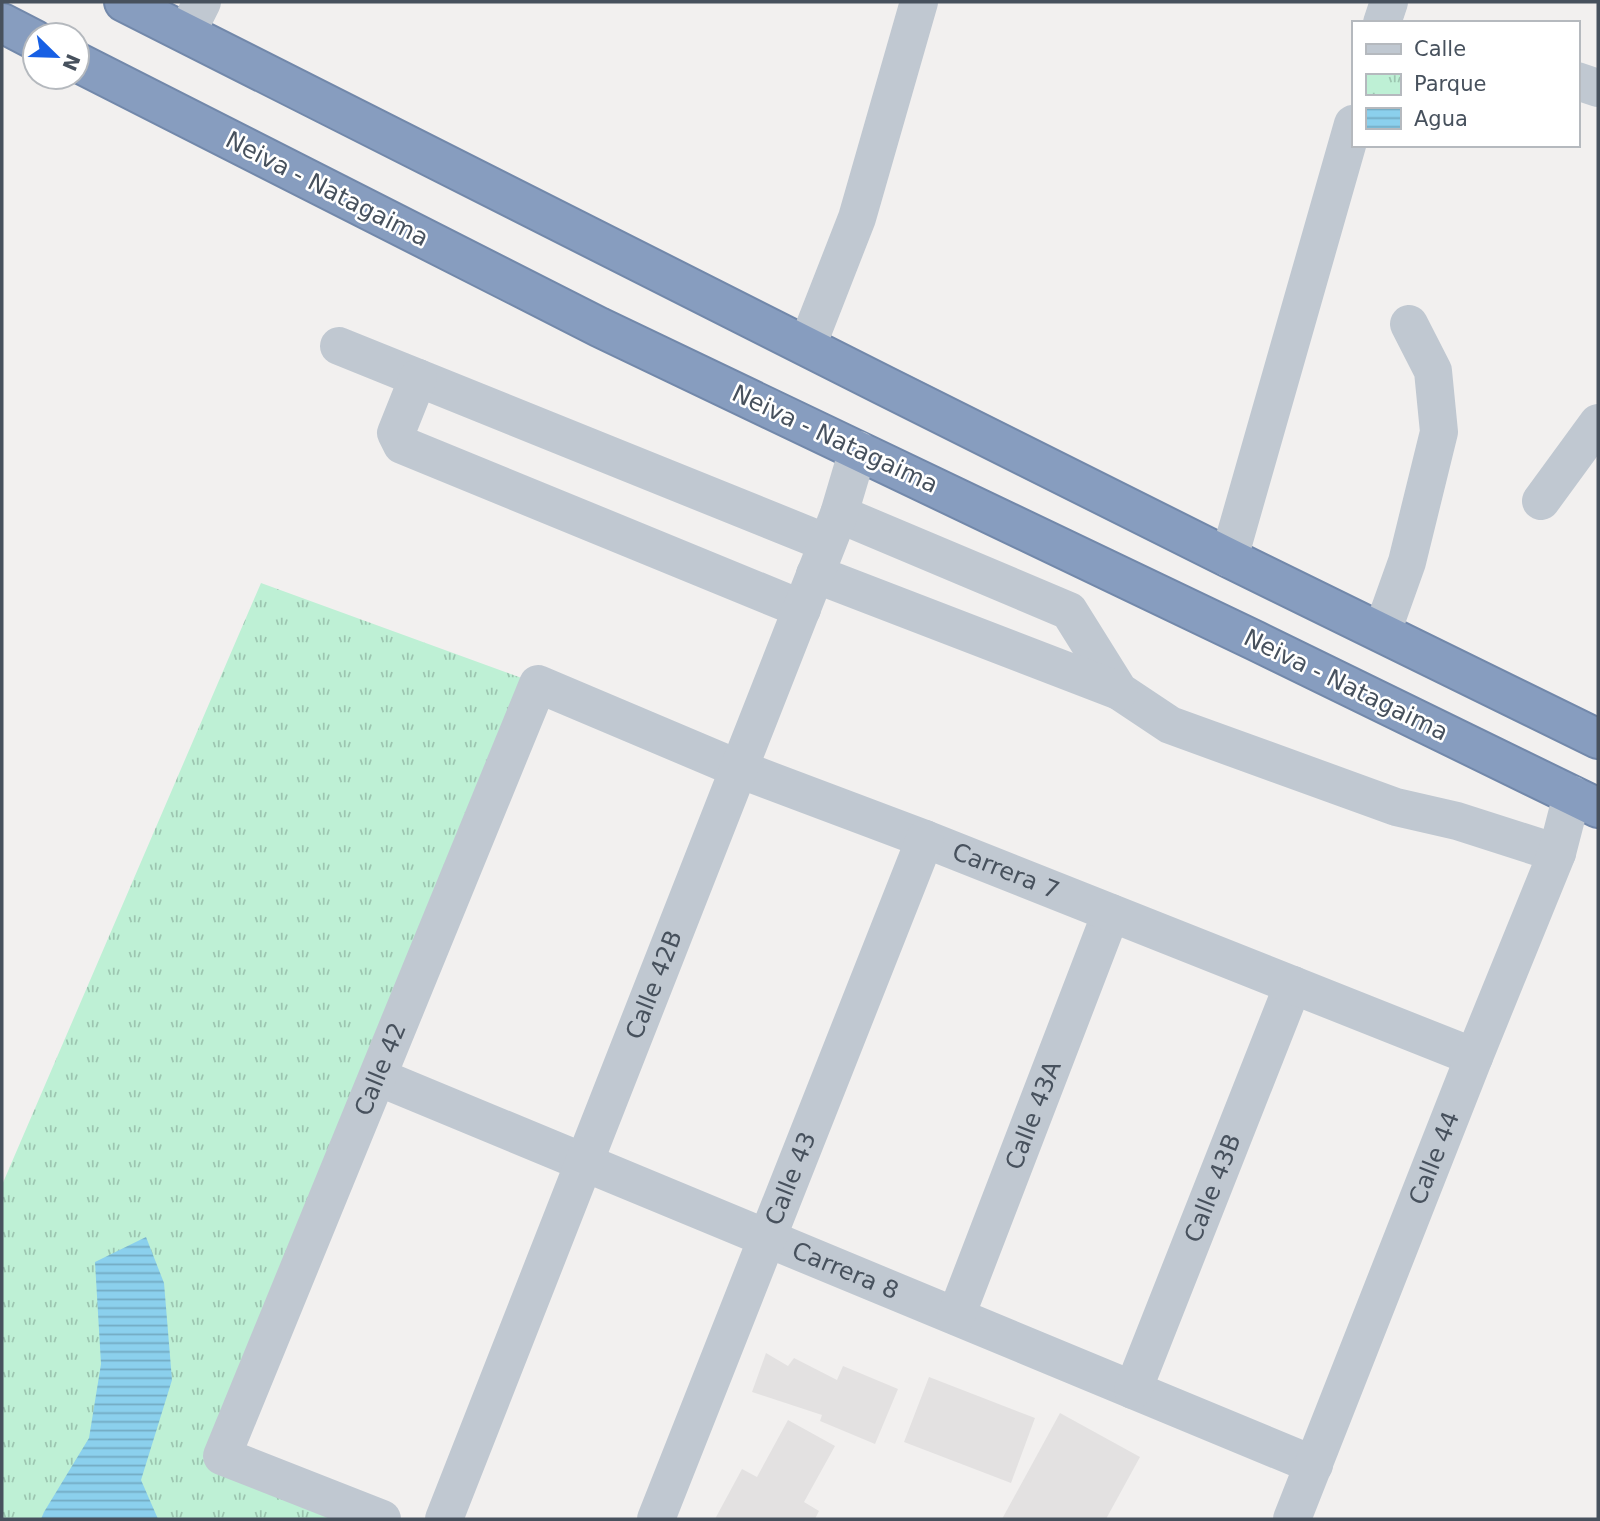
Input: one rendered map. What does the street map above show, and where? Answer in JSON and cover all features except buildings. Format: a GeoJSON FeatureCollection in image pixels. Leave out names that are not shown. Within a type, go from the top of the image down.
{"type":"FeatureCollection","features":[{"type":"Feature","properties":{"kind":"highway"},"geometry":{"type":"LineString","coordinates":[[124,2],[194,17],[807,346],[1229,558],[1598,738]]}},
{"type":"Feature","properties":{"kind":"highway"},"geometry":{"type":"LineString","coordinates":[[2,23],[21,33]]}},
{"type":"Feature","properties":{"kind":"highway","name":"Neiva - Natagaima"},"geometry":{"type":"LineString","coordinates":[[91,69],[599,327],[1585,802]]}},
{"type":"Feature","properties":{"kind":"street"},"geometry":{"type":"LineString","coordinates":[[807,346],[857,218],[919,2]]}},
{"type":"Feature","properties":{"kind":"street"},"geometry":{"type":"LineString","coordinates":[[1579,82],[1598,88]]}},
{"type":"Feature","properties":{"kind":"street"},"geometry":{"type":"LineString","coordinates":[[1229,558],[1352,128]]}},
{"type":"Feature","properties":{"kind":"street"},"geometry":{"type":"LineString","coordinates":[[1382,632],[1407,562],[1439,432],[1433,370],[1409,324]]}},
{"type":"Feature","properties":{"kind":"street"},"geometry":{"type":"LineString","coordinates":[[339,346],[418,378],[1119,691],[1170,725],[1396,807],[1458,821],[1557,853]]}},
{"type":"Feature","properties":{"kind":"street"},"geometry":{"type":"LineString","coordinates":[[418,378],[397,433],[402,445],[821,560],[1069,611],[1119,691]]}},
{"type":"Feature","properties":{"kind":"street"},"geometry":{"type":"LineString","coordinates":[[1541,501],[1598,423]]}},
{"type":"Feature","properties":{"kind":"street","name":"Calle 42B"},"geometry":{"type":"LineString","coordinates":[[444,1519],[821,560],[858,450]]}},
{"type":"Feature","properties":{"kind":"street","name":"Carrera 7"},"geometry":{"type":"LineString","coordinates":[[538,684],[739,769],[925,839],[1474,1057]]}},
{"type":"Feature","properties":{"kind":"street","name":"Calle 42"},"geometry":{"type":"LineString","coordinates":[[382,1519],[222,1456],[538,684]]}},
{"type":"Feature","properties":{"kind":"street","name":"Calle 44"},"geometry":{"type":"LineString","coordinates":[[1292,1519],[1557,853],[1585,802]]}},
{"type":"Feature","properties":{"kind":"street","name":"Calle 43"},"geometry":{"type":"LineString","coordinates":[[656,1519],[925,839]]}},
{"type":"Feature","properties":{"kind":"street","name":"Calle 43A"},"geometry":{"type":"LineString","coordinates":[[956,1316],[1111,913]]}},
{"type":"Feature","properties":{"kind":"street","name":"Calle 43B"},"geometry":{"type":"LineString","coordinates":[[1133,1390],[1293,985]]}},
{"type":"Feature","properties":{"kind":"street","name":"Carrera 8"},"geometry":{"type":"LineString","coordinates":[[378,1077],[1314,1465]]}},
{"type":"Feature","properties":{"kind":"shaded area"},"geometry":{"type":"Polygon","coordinates":[[[766,1353],[788,1366],[794,1358],[837,1380],[843,1366],[898,1389],[875,1444],[820,1421],[822,1415],[752,1392],[766,1353]]]}},
{"type":"Feature","properties":{"kind":"shaded area"},"geometry":{"type":"Polygon","coordinates":[[[929,1377],[1035,1418],[1011,1483],[904,1442],[929,1377]]]}},
{"type":"Feature","properties":{"kind":"shaded area"},"geometry":{"type":"Polygon","coordinates":[[[1060,1413],[1140,1457],[1106,1519],[1002,1519],[1060,1413]]]}},
{"type":"Feature","properties":{"kind":"shaded area"},"geometry":{"type":"Polygon","coordinates":[[[788,1420],[835,1446],[804,1502],[819,1511],[815,1519],[715,1519],[742,1469],[757,1477],[788,1420]]]}},
{"type":"Feature","properties":{"kind":"green space"},"geometry":{"type":"Polygon","coordinates":[[[261,583],[538,684],[223,1456],[382,1519],[2,1519],[2,1185],[261,583]]]}},
{"type":"Feature","properties":{"kind":"water"},"geometry":{"type":"Polygon","coordinates":[[[146,1237],[164,1283],[172,1380],[141,1480],[158,1519],[41,1519],[89,1438],[101,1364],[95,1262],[146,1237]]]}}]}
